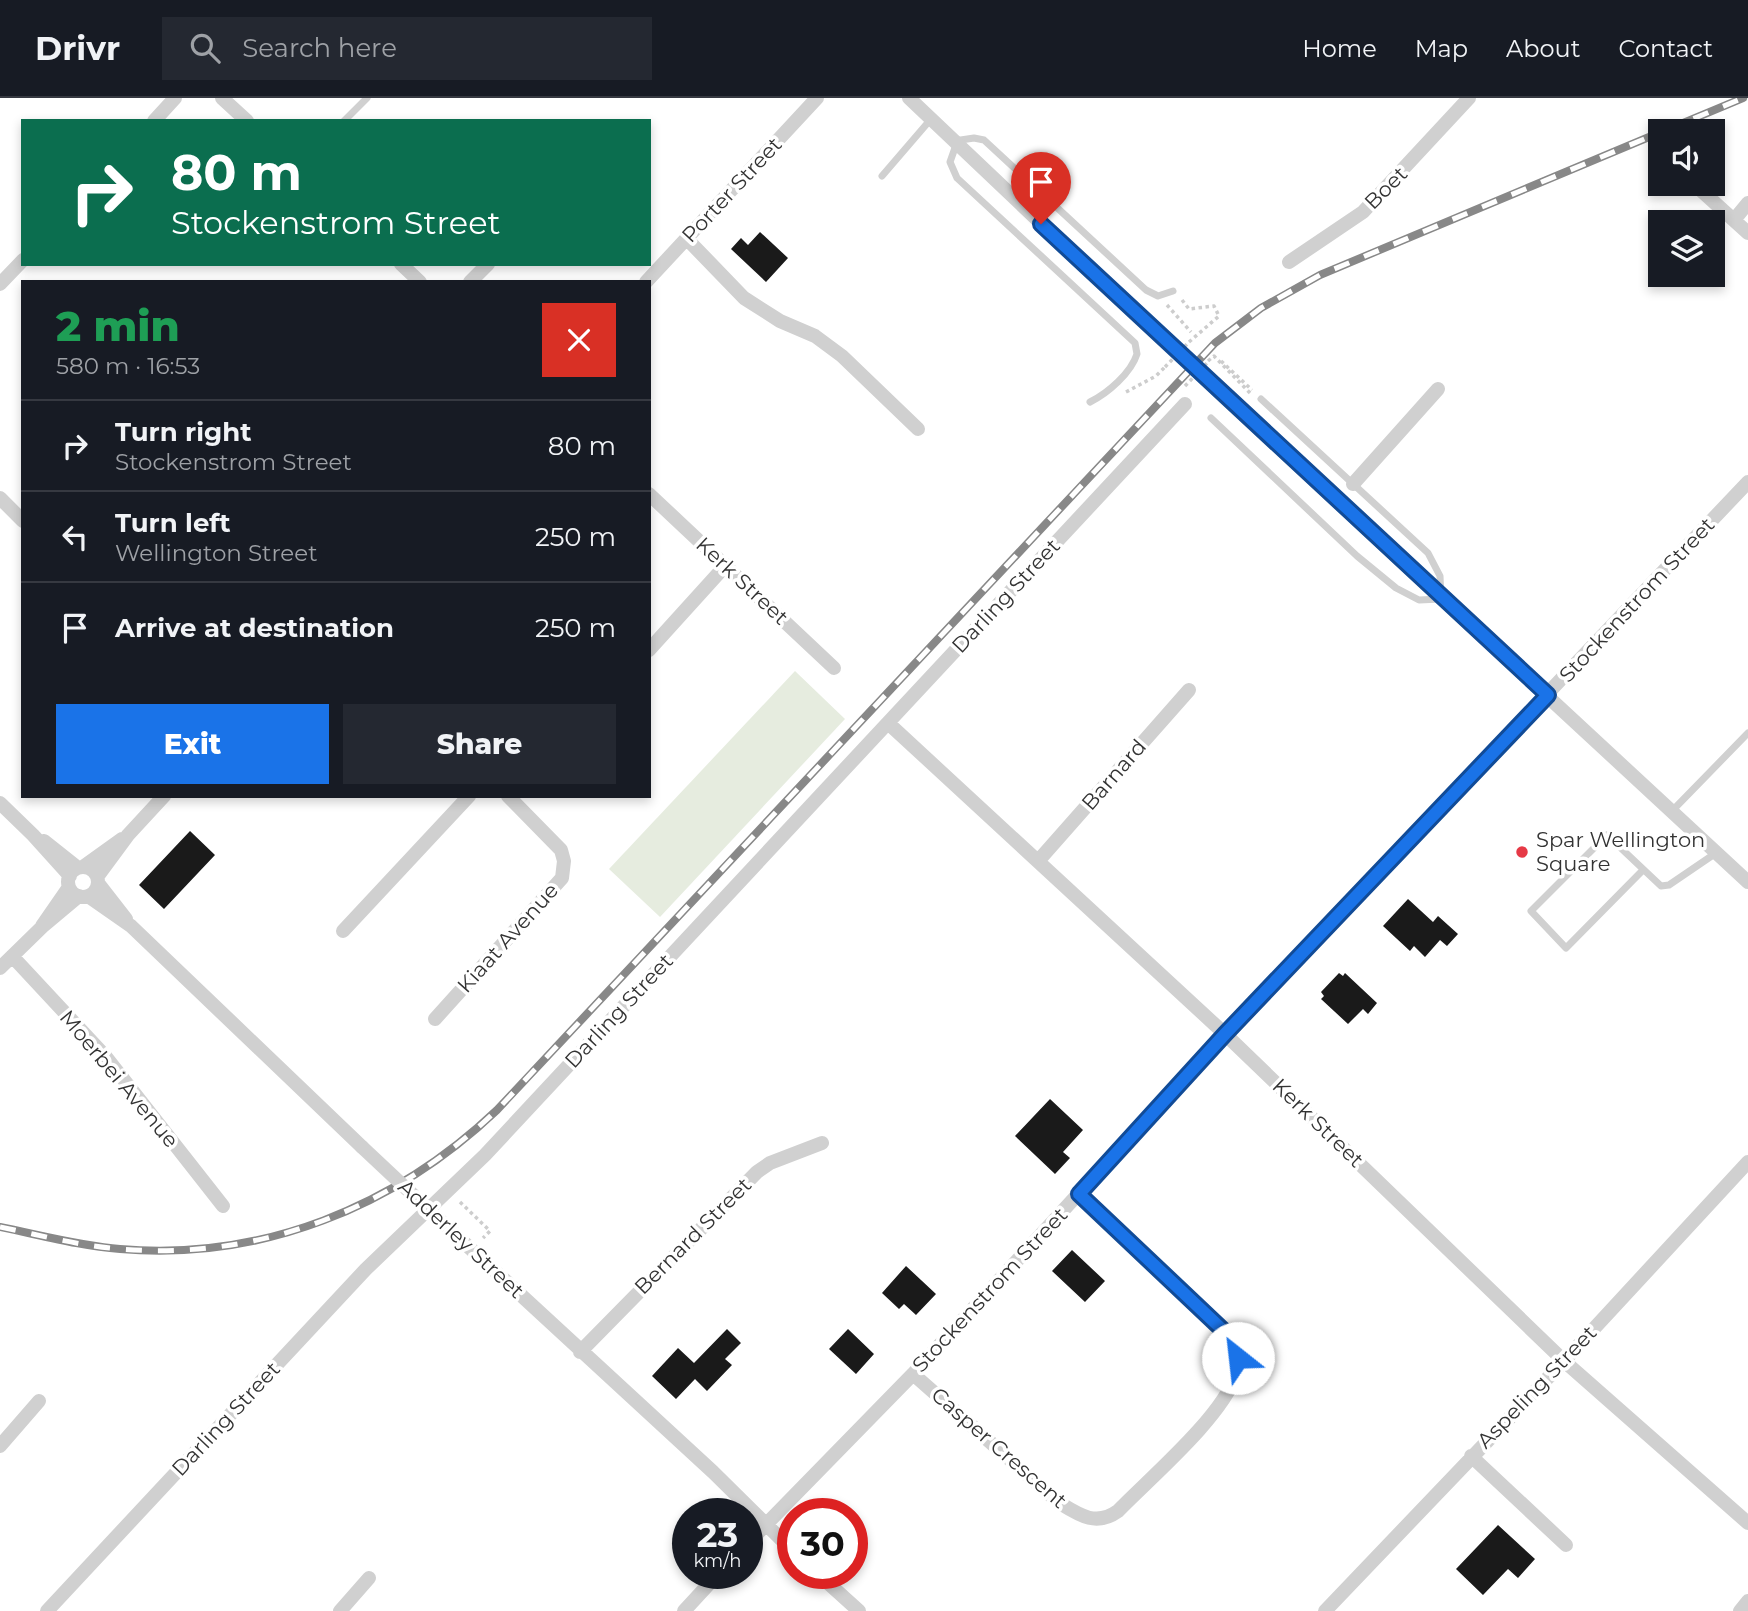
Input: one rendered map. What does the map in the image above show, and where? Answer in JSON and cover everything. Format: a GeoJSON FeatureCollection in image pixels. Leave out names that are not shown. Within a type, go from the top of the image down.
{"type":"FeatureCollection","features":[{"type":"Feature","properties":{"kind":"street"},"geometry":{"type":"LineString","coordinates":[[156,119],[175,98]]}},
{"type":"Feature","properties":{"kind":"street"},"geometry":{"type":"LineString","coordinates":[[222,98],[245,119]]}},
{"type":"Feature","properties":{"kind":"street","name":"Porter Street"},"geometry":{"type":"LineString","coordinates":[[648,280],[817,98]]}},
{"type":"Feature","properties":{"kind":"street"},"geometry":{"type":"LineString","coordinates":[[909,98],[1441,599],[1748,882]]}},
{"type":"Feature","properties":{"kind":"street","name":"Boet"},"geometry":{"type":"LineString","coordinates":[[1289,262],[1363,212],[1469,98]]}},
{"type":"Feature","properties":{"kind":"street"},"geometry":{"type":"LineString","coordinates":[[1707,196],[1748,233]]}},
{"type":"Feature","properties":{"kind":"street"},"geometry":{"type":"LineString","coordinates":[[1734,220],[1748,202]]}},
{"type":"Feature","properties":{"kind":"street"},"geometry":{"type":"LineString","coordinates":[[687,239],[744,298],[780,321],[815,336],[842,356],[918,429]]}},
{"type":"Feature","properties":{"kind":"street"},"geometry":{"type":"LineString","coordinates":[[0,284],[21,262]]}},
{"type":"Feature","properties":{"kind":"street"},"geometry":{"type":"LineString","coordinates":[[403,266],[418,280]]}},
{"type":"Feature","properties":{"kind":"street"},"geometry":{"type":"LineString","coordinates":[[472,280],[486,266]]}},
{"type":"Feature","properties":{"kind":"street"},"geometry":{"type":"LineString","coordinates":[[1353,484],[1438,389]]}},
{"type":"Feature","properties":{"kind":"street","name":"Darling Street"},"geometry":{"type":"LineString","coordinates":[[47,1611],[366,1269],[485,1155],[1185,404]]}},
{"type":"Feature","properties":{"kind":"street","name":"Stockenstrom Street"},"geometry":{"type":"LineString","coordinates":[[765,1525],[913,1374],[1225,1034],[1748,482]]}},
{"type":"Feature","properties":{"kind":"street","name":"Kerk Street"},"geometry":{"type":"LineString","coordinates":[[651,496],[834,668]]}},
{"type":"Feature","properties":{"kind":"street"},"geometry":{"type":"LineString","coordinates":[[0,498],[21,520]]}},
{"type":"Feature","properties":{"kind":"street"},"geometry":{"type":"LineString","coordinates":[[651,648],[726,565]]}},
{"type":"Feature","properties":{"kind":"street","name":"Barnard"},"geometry":{"type":"LineString","coordinates":[[1039,860],[1189,690]]}},
{"type":"Feature","properties":{"kind":"street","name":"Kerk Street"},"geometry":{"type":"LineString","coordinates":[[888,723],[1225,1034],[1564,1361],[1748,1524]]}},
{"type":"Feature","properties":{"kind":"street"},"geometry":{"type":"LineString","coordinates":[[0,968],[42,927],[78,882],[162,798]]}},
{"type":"Feature","properties":{"kind":"street"},"geometry":{"type":"LineString","coordinates":[[343,931],[467,798]]}},
{"type":"Feature","properties":{"kind":"street","name":"Kiaat Avenue"},"geometry":{"type":"LineString","coordinates":[[435,1019],[557,886],[564,869],[561,850],[511,798]]}},
{"type":"Feature","properties":{"kind":"street","name":"Adderley Street"},"geometry":{"type":"LineString","coordinates":[[0,803],[78,882],[131,926],[458,1238],[713,1472],[777,1536]]}},
{"type":"Feature","properties":{"kind":"street"},"geometry":{"type":"LineString","coordinates":[[78,882],[95,891],[97,880],[128,835]]}},
{"type":"Feature","properties":{"kind":"street","name":"Adderley Street"},"geometry":{"type":"LineString","coordinates":[[78,882],[92,870],[131,926]]}},
{"type":"Feature","properties":{"kind":"street","name":"Moerbei Avenue"},"geometry":{"type":"LineString","coordinates":[[12,956],[106,1057],[223,1206]]}},
{"type":"Feature","properties":{"kind":"street","name":"Bernard Street"},"geometry":{"type":"LineString","coordinates":[[580,1352],[757,1171],[822,1143]]}},
{"type":"Feature","properties":{"kind":"street","name":"Aspeling Street"},"geometry":{"type":"LineString","coordinates":[[1325,1611],[1564,1361],[1748,1162]]}},
{"type":"Feature","properties":{"kind":"street","name":"Casper Crescent"},"geometry":{"type":"LineString","coordinates":[[913,1374],[1058,1502],[1086,1518],[1107,1519],[1118,1511],[1205,1421],[1227,1393],[1237,1373],[1234,1342],[1079,1194]]}},
{"type":"Feature","properties":{"kind":"street"},"geometry":{"type":"LineString","coordinates":[[0,1446],[39,1401]]}},
{"type":"Feature","properties":{"kind":"street"},"geometry":{"type":"LineString","coordinates":[[1471,1456],[1566,1545]]}},
{"type":"Feature","properties":{"kind":"street"},"geometry":{"type":"LineString","coordinates":[[340,1611],[369,1578]]}},
{"type":"Feature","properties":{"kind":"street"},"geometry":{"type":"LineString","coordinates":[[684,1611],[704,1589]]}},
{"type":"Feature","properties":{"kind":"street"},"geometry":{"type":"LineString","coordinates":[[835,1589],[859,1611]]}},
{"type":"Feature","properties":{"kind":"street"},"geometry":{"type":"LineString","coordinates":[[1740,1611],[1748,1601]]}},
{"type":"Feature","properties":{"kind":"lane"},"geometry":{"type":"LineString","coordinates":[[346,119],[367,98]]}},
{"type":"Feature","properties":{"kind":"lane"},"geometry":{"type":"LineString","coordinates":[[882,176],[931,119]]}},
{"type":"Feature","properties":{"kind":"lane"},"geometry":{"type":"LineString","coordinates":[[1090,402],[1114,385],[1131,365],[1137,354],[1135,343],[957,178],[950,162],[955,143],[974,138],[984,140],[1135,281],[1158,296],[1173,291]]}},
{"type":"Feature","properties":{"kind":"lane"},"geometry":{"type":"LineString","coordinates":[[1211,418],[1357,556],[1396,588],[1419,600],[1441,599],[1440,576],[1428,553],[1261,399]]}},
{"type":"Feature","properties":{"kind":"lane"},"geometry":{"type":"LineString","coordinates":[[1672,811],[1748,733]]}},
{"type":"Feature","properties":{"kind":"lane"},"geometry":{"type":"LineString","coordinates":[[1643,872],[1566,948],[1531,911],[1607,835],[1643,872],[1661,886],[1669,886],[1716,853]]}},
{"type":"Feature","properties":{"kind":"path"},"geometry":{"type":"LineString","coordinates":[[1158,296],[1191,332]]}},
{"type":"Feature","properties":{"kind":"path"},"geometry":{"type":"LineString","coordinates":[[1125,393],[1156,376],[1219,316],[1214,306],[1189,309]]}},
{"type":"Feature","properties":{"kind":"path"},"geometry":{"type":"LineString","coordinates":[[1185,386],[1214,356],[1231,376],[1261,399]]}},
{"type":"Feature","properties":{"kind":"path"},"geometry":{"type":"LineString","coordinates":[[1221,361],[1261,399]]}},
{"type":"Feature","properties":{"kind":"path"},"geometry":{"type":"LineString","coordinates":[[457,1199],[488,1229]]}},
{"type":"Feature","properties":{"kind":"shaded area"},"geometry":{"type":"Polygon","coordinates":[[[795,671],[845,719],[660,917],[609,869],[795,671]]]}},
{"type":"Feature","properties":{"kind":"building"},"geometry":{"type":"Polygon","coordinates":[[[760,232],[788,258],[766,282],[731,249],[741,238],[748,245],[760,232]]]}},
{"type":"Feature","properties":{"kind":"building"},"geometry":{"type":"Polygon","coordinates":[[[190,831],[215,855],[164,909],[139,885],[190,831]]]}},
{"type":"Feature","properties":{"kind":"building"},"geometry":{"type":"Polygon","coordinates":[[[1408,899],[1433,922],[1438,916],[1458,934],[1447,946],[1440,940],[1425,957],[1414,946],[1410,951],[1383,926],[1408,899]]]}},
{"type":"Feature","properties":{"kind":"building"},"geometry":{"type":"Polygon","coordinates":[[[1339,973],[1343,976],[1345,973],[1377,1003],[1368,1014],[1363,1009],[1348,1024],[1321,999],[1324,996],[1321,992],[1339,973]]]}},
{"type":"Feature","properties":{"kind":"building"},"geometry":{"type":"Polygon","coordinates":[[[1050,1099],[1083,1130],[1063,1152],[1070,1158],[1055,1174],[1015,1136],[1050,1099]]]}},
{"type":"Feature","properties":{"kind":"building"},"geometry":{"type":"Polygon","coordinates":[[[1072,1250],[1105,1281],[1085,1302],[1052,1271],[1072,1250]]]}},
{"type":"Feature","properties":{"kind":"building"},"geometry":{"type":"Polygon","coordinates":[[[906,1266],[936,1294],[916,1315],[904,1304],[899,1309],[882,1293],[906,1266]]]}},
{"type":"Feature","properties":{"kind":"building"},"geometry":{"type":"Polygon","coordinates":[[[727,1329],[741,1343],[725,1359],[732,1365],[707,1391],[695,1379],[676,1399],[652,1376],[678,1348],[694,1363],[727,1329]]]}},
{"type":"Feature","properties":{"kind":"building"},"geometry":{"type":"Polygon","coordinates":[[[848,1329],[874,1354],[856,1374],[829,1349],[848,1329]]]}},
{"type":"Feature","properties":{"kind":"building"},"geometry":{"type":"Polygon","coordinates":[[[1498,1525],[1535,1559],[1518,1578],[1508,1569],[1483,1595],[1456,1569],[1498,1525]]]}},
{"type":"Feature","properties":{"kind":"railway"},"geometry":{"type":"LineString","coordinates":[[1693,119],[1743,98]]}},
{"type":"Feature","properties":{"kind":"railway"},"geometry":{"type":"LineString","coordinates":[[0,1227],[105,1248],[173,1250],[224,1246],[275,1236],[324,1220],[370,1200],[415,1174],[457,1144],[497,1110],[1215,343],[1261,308],[1320,275],[1648,137]]}},
{"type":"Feature","properties":{"kind":"place","name":"Spar Wellington Square"},"geometry":{"type":"Point","coordinates":[1522,852]}},
{"type":"Feature","properties":{"kind":"route"},"geometry":{"type":"LineString","coordinates":[[1041,224],[1441,599],[1548,695],[1225,1034],[1079,1194],[1227,1334],[1234,1342],[1238,1358]]}}]}
